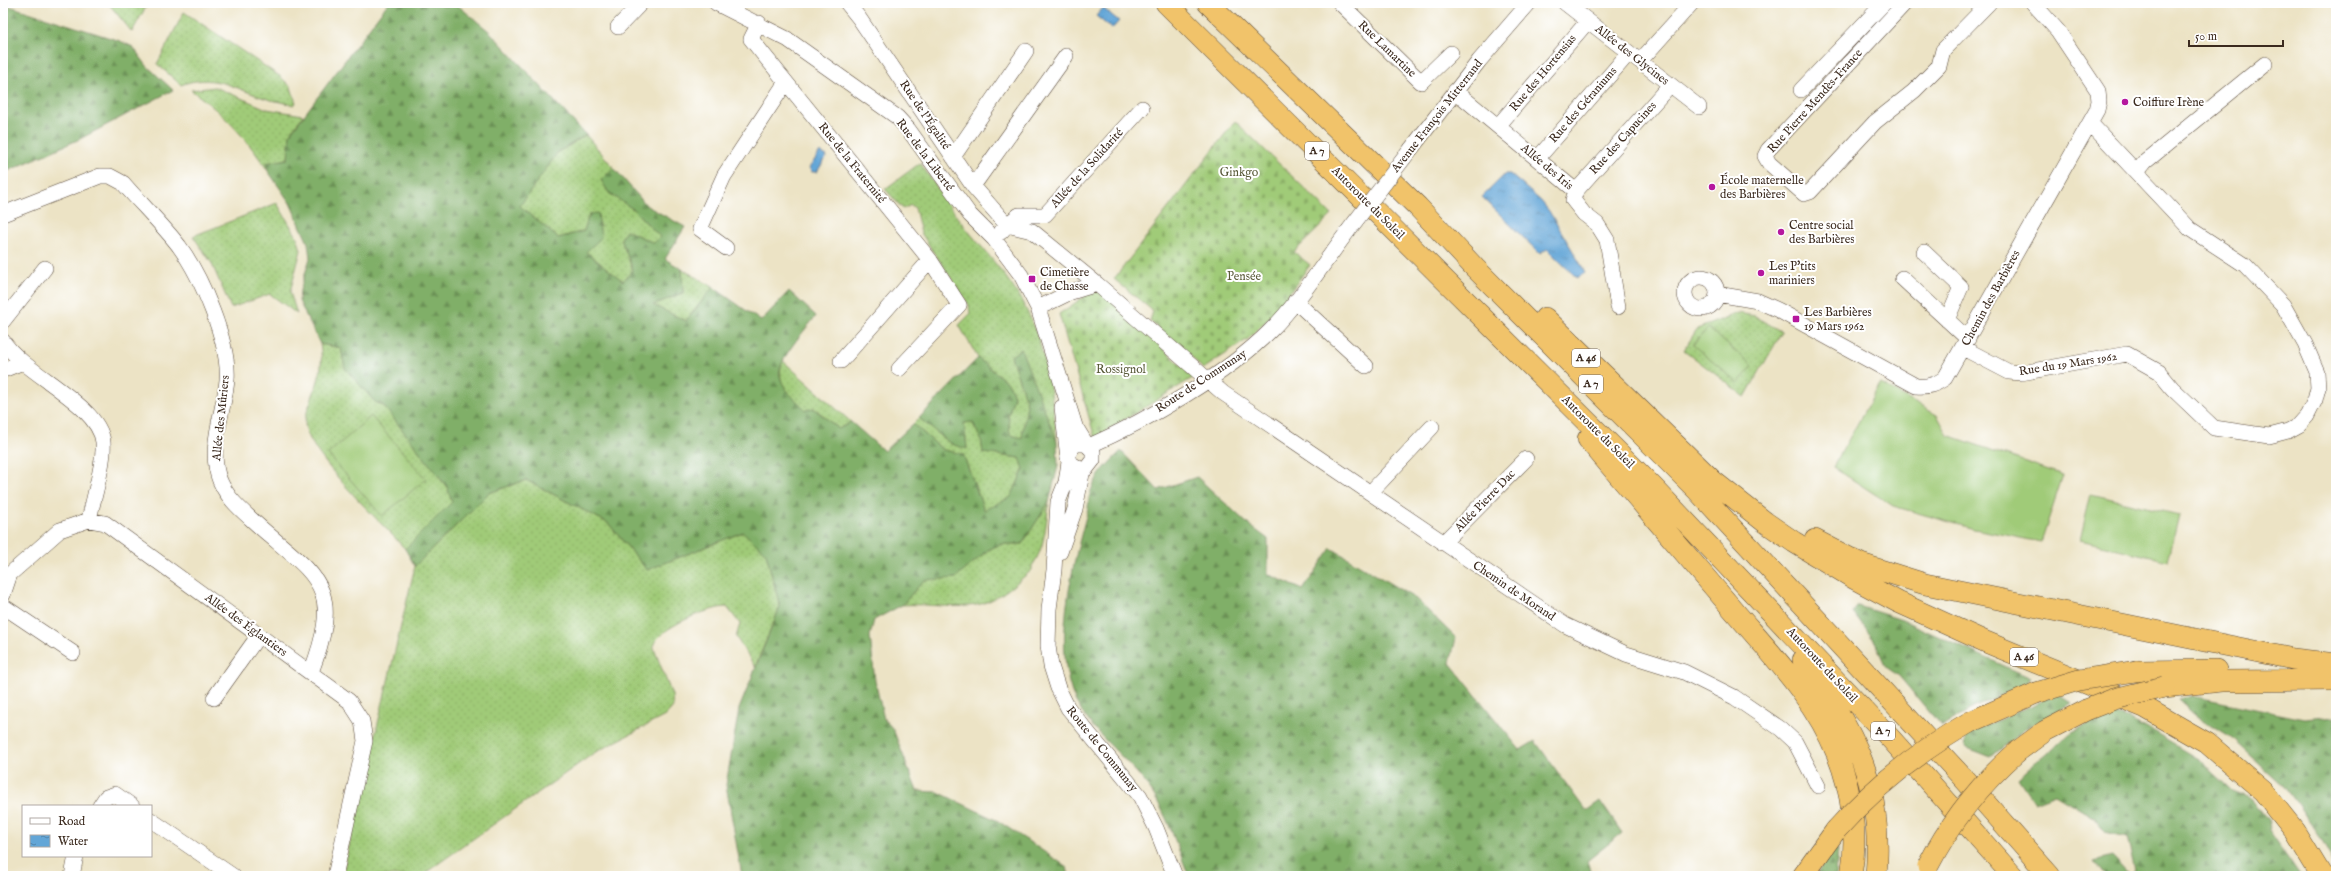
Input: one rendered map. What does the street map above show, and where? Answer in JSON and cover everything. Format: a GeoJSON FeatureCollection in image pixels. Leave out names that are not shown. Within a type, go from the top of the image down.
{"type":"FeatureCollection","features":[{"type":"Feature","properties":{"kind":"highway","name":"Autoroute du Soleil"},"geometry":{"type":"LineString","coordinates":[[1166,3],[1652,486],[1891,739],[2013,876]]}},
{"type":"Feature","properties":{"kind":"highway","name":"A 7"},"geometry":{"type":"LineString","coordinates":[[1208,3],[1418,207],[1481,274],[1723,517],[1965,780],[2050,876]]}},
{"type":"Feature","properties":{"kind":"highway","name":"A 46"},"geometry":{"type":"LineString","coordinates":[[1418,207],[1474,249],[1698,467],[1765,522],[1871,588],[1967,634],[2144,707],[2207,743],[2263,791],[2294,830],[2322,876]]}},
{"type":"Feature","properties":{"kind":"highway"},"geometry":{"type":"LineString","coordinates":[[1511,346],[1645,508],[1756,637],[1814,710],[1827,732],[1845,775],[1853,822],[1850,876]]}},
{"type":"Feature","properties":{"kind":"highway"},"geometry":{"type":"LineString","coordinates":[[1698,467],[1733,483],[1802,533],[1834,551],[1868,566],[1903,578],[1987,598],[2225,646],[2293,659],[2336,664]]}},
{"type":"Feature","properties":{"kind":"highway"},"geometry":{"type":"LineString","coordinates":[[1750,589],[1834,706],[1850,731],[1863,760],[1871,784],[1877,821],[1876,876]]}},
{"type":"Feature","properties":{"kind":"highway"},"geometry":{"type":"LineString","coordinates":[[1803,876],[1836,830],[1889,778],[1930,746],[1970,722],[2036,693],[2079,680],[2136,671],[2188,669],[2237,671],[2306,679]]}},
{"type":"Feature","properties":{"kind":"highway"},"geometry":{"type":"LineString","coordinates":[[1925,871],[1946,832],[1967,802],[1988,779],[2018,751],[2045,731],[2086,710],[2114,699],[2164,687],[2222,681],[2306,679],[2336,680]]}},
{"type":"Feature","properties":{"kind":"street"},"geometry":{"type":"LineString","coordinates":[[618,27],[641,3]]}},
{"type":"Feature","properties":{"kind":"street","name":"Rue de la Liberté"},"geometry":{"type":"LineString","coordinates":[[716,3],[759,23],[787,39],[897,117],[908,129],[970,215],[994,239],[1021,275],[1038,308],[1058,376],[1075,426],[1088,455]]}},
{"type":"Feature","properties":{"kind":"street","name":"Rue de l'Égalité"},"geometry":{"type":"LineString","coordinates":[[847,3],[860,10],[953,157],[973,186],[1007,225]]}},
{"type":"Feature","properties":{"kind":"street","name":"Rue Lamartine"},"geometry":{"type":"LineString","coordinates":[[1340,3],[1421,82],[1451,53]]}},
{"type":"Feature","properties":{"kind":"street","name":"Avenue François Mitterrand"},"geometry":{"type":"LineString","coordinates":[[1348,231],[1455,91],[1529,3]]}},
{"type":"Feature","properties":{"kind":"street","name":"Allée des Glycines"},"geometry":{"type":"LineString","coordinates":[[1565,3],[1699,107]]}},
{"type":"Feature","properties":{"kind":"street","name":"Rue des Géraniums"},"geometry":{"type":"LineString","coordinates":[[1538,158],[1634,57],[1692,3]]}},
{"type":"Feature","properties":{"kind":"street"},"geometry":{"type":"LineString","coordinates":[[1801,90],[1884,3]]}},
{"type":"Feature","properties":{"kind":"street","name":"Rue Pierre Mendès-France"},"geometry":{"type":"LineString","coordinates":[[1905,3],[1768,150],[1766,156],[1769,163],[1804,194],[1810,192],[1875,122],[1923,82],[1939,66],[1943,50],[1989,3]]}},
{"type":"Feature","properties":{"kind":"street","name":"Chemin des Barbières"},"geometry":{"type":"LineString","coordinates":[[1717,294],[1758,301],[1778,310],[1916,386],[1927,387],[1937,384],[1945,378],[2097,110],[2099,101],[2098,91],[2058,31],[2033,3]]}},
{"type":"Feature","properties":{"kind":"street","name":"Rue des Hortensias"},"geometry":{"type":"LineString","coordinates":[[1498,126],[1588,21]]}},
{"type":"Feature","properties":{"kind":"street","name":"Rue de la Fraternité"},"geometry":{"type":"LineString","coordinates":[[759,23],[750,38],[930,260],[959,305],[899,369]]}},
{"type":"Feature","properties":{"kind":"street"},"geometry":{"type":"LineString","coordinates":[[953,157],[1026,51]]}},
{"type":"Feature","properties":{"kind":"street"},"geometry":{"type":"LineString","coordinates":[[973,186],[1066,56]]}},
{"type":"Feature","properties":{"kind":"street"},"geometry":{"type":"LineString","coordinates":[[2137,172],[2145,162],[2265,64]]}},
{"type":"Feature","properties":{"kind":"street"},"geometry":{"type":"LineString","coordinates":[[726,248],[700,229],[724,176],[786,82]]}},
{"type":"Feature","properties":{"kind":"street","name":"Rue des Capucines"},"geometry":{"type":"LineString","coordinates":[[1576,191],[1670,85]]}},
{"type":"Feature","properties":{"kind":"street","name":"Allée des Iris"},"geometry":{"type":"LineString","coordinates":[[1455,91],[1538,158],[1576,191],[1573,200],[1584,214],[1597,224],[1607,240],[1618,306]]}},
{"type":"Feature","properties":{"kind":"street","name":"Allée de la Solidarité"},"geometry":{"type":"LineString","coordinates":[[1007,225],[1019,215],[1045,214],[1142,108]]}},
{"type":"Feature","properties":{"kind":"street","name":"Rue du 19 Mars 1962"},"geometry":{"type":"LineString","coordinates":[[1902,278],[1947,320],[1965,344],[2009,372],[2021,373],[2127,354],[2159,372],[2172,388],[2214,428],[2269,436],[2288,431],[2299,425],[2307,416],[2315,400],[2318,388],[2317,372],[2305,344],[2283,305],[2245,265],[2190,229],[2090,123]]}},
{"type":"Feature","properties":{"kind":"street","name":"Allée des Mûriers"},"geometry":{"type":"LineString","coordinates":[[3,214],[94,179],[110,176],[123,183],[187,258],[218,325],[226,354],[227,380],[215,454],[220,481],[235,505],[311,571],[322,592],[326,614],[318,652],[311,672]]}},
{"type":"Feature","properties":{"kind":"street"},"geometry":{"type":"LineString","coordinates":[[994,239],[1007,225],[1032,231],[1098,284],[1208,380]]}},
{"type":"Feature","properties":{"kind":"street","name":"Route de Communay"},"geometry":{"type":"LineString","coordinates":[[1054,570],[1075,509],[1088,455],[1124,431],[1208,380],[1250,349],[1271,330],[1348,231]]}},
{"type":"Feature","properties":{"kind":"street"},"geometry":{"type":"LineString","coordinates":[[1924,252],[1961,288],[1947,320]]}},
{"type":"Feature","properties":{"kind":"street"},"geometry":{"type":"LineString","coordinates":[[841,361],[930,260]]}},
{"type":"Feature","properties":{"kind":"street"},"geometry":{"type":"LineString","coordinates":[[3,321],[46,268]]}},
{"type":"Feature","properties":{"kind":"street"},"geometry":{"type":"LineString","coordinates":[[1038,308],[1071,292],[1098,284]]}},
{"type":"Feature","properties":{"kind":"street"},"geometry":{"type":"LineString","coordinates":[[1295,301],[1366,366]]}},
{"type":"Feature","properties":{"kind":"street"},"geometry":{"type":"LineString","coordinates":[[3,342],[23,362],[85,411],[101,434],[103,452],[89,520],[60,530],[10,574],[3,595]]}},
{"type":"Feature","properties":{"kind":"street"},"geometry":{"type":"LineString","coordinates":[[3,370],[23,362]]}},
{"type":"Feature","properties":{"kind":"street","name":"Rue de la Liberté"},"geometry":{"type":"LineString","coordinates":[[1058,376],[1068,458]]}},
{"type":"Feature","properties":{"kind":"street","name":"Chemin de Morand"},"geometry":{"type":"LineString","coordinates":[[1208,380],[1223,393],[1565,625],[1626,654],[1684,672],[1734,697],[1781,729],[1796,742],[1818,786]]}},
{"type":"Feature","properties":{"kind":"street"},"geometry":{"type":"LineString","coordinates":[[1371,492],[1432,427]]}},
{"type":"Feature","properties":{"kind":"street"},"geometry":{"type":"LineString","coordinates":[[1075,444],[1088,455],[1075,468],[1068,458],[1075,444]]}},
{"type":"Feature","properties":{"kind":"street","name":"Route de Communay"},"geometry":{"type":"LineString","coordinates":[[1068,458],[1066,482],[1058,502],[1054,570],[1049,609],[1048,646],[1051,666],[1058,688],[1068,708],[1140,796],[1156,828],[1175,876]]}},
{"type":"Feature","properties":{"kind":"street","name":"Allée Pierre Dac"},"geometry":{"type":"LineString","coordinates":[[1444,543],[1526,459]]}},
{"type":"Feature","properties":{"kind":"street","name":"Allée des Églantiers"},"geometry":{"type":"LineString","coordinates":[[89,520],[105,523],[311,672],[349,701],[358,712],[364,729],[363,751],[335,876]]}},
{"type":"Feature","properties":{"kind":"street"},"geometry":{"type":"LineString","coordinates":[[3,606],[73,653]]}},
{"type":"Feature","properties":{"kind":"street"},"geometry":{"type":"LineString","coordinates":[[214,698],[259,634]]}},
{"type":"Feature","properties":{"kind":"street"},"geometry":{"type":"LineString","coordinates":[[101,805],[106,797],[115,794],[131,805]]}},
{"type":"Feature","properties":{"kind":"street"},"geometry":{"type":"LineString","coordinates":[[152,821],[233,876]]}},
{"type":"Feature","properties":{"kind":"street"},"geometry":{"type":"LineString","coordinates":[[72,876],[76,857]]}},
{"type":"Feature","properties":{"kind":"green space"},"geometry":{"type":"Polygon","coordinates":[[[108,3],[148,3],[132,32],[108,3]]]}},
{"type":"Feature","properties":{"kind":"green space"},"geometry":{"type":"Polygon","coordinates":[[[388,3],[455,3],[490,32],[586,135],[558,152],[520,206],[558,238],[584,231],[589,214],[598,213],[601,238],[586,252],[623,281],[633,270],[621,239],[626,230],[654,243],[660,237],[633,209],[609,193],[601,180],[614,168],[647,206],[685,227],[665,259],[682,269],[683,293],[653,305],[686,321],[713,287],[761,321],[789,291],[816,316],[787,354],[780,370],[780,376],[784,386],[790,394],[806,410],[813,408],[839,429],[851,422],[884,451],[913,424],[943,450],[963,454],[984,510],[1011,497],[1024,469],[1020,458],[983,453],[981,439],[972,422],[964,423],[967,449],[951,444],[919,418],[978,358],[1009,384],[1014,396],[1008,416],[1010,435],[1022,438],[1027,404],[1011,356],[1021,349],[1057,442],[1058,466],[1049,502],[1022,544],[1001,544],[988,550],[956,578],[924,580],[902,605],[874,620],[870,636],[875,681],[884,719],[893,729],[917,791],[938,792],[998,821],[1067,867],[1069,876],[742,876],[726,785],[739,709],[780,607],[766,553],[743,532],[647,570],[608,523],[526,480],[489,493],[415,566],[405,549],[452,502],[447,487],[383,405],[375,402],[345,368],[341,348],[320,344],[299,301],[300,290],[310,258],[308,243],[290,203],[268,171],[266,163],[288,159],[290,134],[388,3]]]}},
{"type":"Feature","properties":{"kind":"green space"},"geometry":{"type":"Polygon","coordinates":[[[3,4],[120,41],[133,47],[147,66],[173,90],[80,139],[3,173],[3,147],[7,143],[3,129],[3,4]]]}},
{"type":"Feature","properties":{"kind":"green space"},"geometry":{"type":"Polygon","coordinates":[[[184,12],[281,77],[291,87],[296,103],[294,105],[269,100],[222,83],[212,81],[202,80],[181,85],[157,64],[184,12]]]}},
{"type":"Feature","properties":{"kind":"green space"},"geometry":{"type":"Polygon","coordinates":[[[215,87],[267,109],[303,115],[290,134],[288,159],[266,163],[268,171],[251,147],[234,127],[191,90],[215,87]]]}},
{"type":"Feature","properties":{"kind":"green space"},"geometry":{"type":"Polygon","coordinates":[[[1235,121],[1332,215],[1294,252],[1310,265],[1276,311],[1248,339],[1203,369],[1177,341],[1172,341],[1150,321],[1153,311],[1114,279],[1235,121]]]}},
{"type":"Feature","properties":{"kind":"green space"},"geometry":{"type":"Polygon","coordinates":[[[586,135],[614,168],[601,180],[609,193],[633,209],[660,237],[654,243],[626,230],[621,239],[633,271],[623,281],[585,252],[589,214],[584,231],[558,238],[519,206],[558,152],[586,135]]]}},
{"type":"Feature","properties":{"kind":"green space"},"geometry":{"type":"Polygon","coordinates":[[[920,163],[961,222],[1014,288],[1028,313],[1040,344],[1048,376],[1057,442],[1020,350],[1011,356],[1027,404],[1022,438],[1010,435],[1008,416],[1014,396],[1009,384],[978,358],[959,325],[970,314],[969,305],[921,233],[915,208],[911,205],[903,209],[885,189],[920,163]]]}},
{"type":"Feature","properties":{"kind":"green space"},"geometry":{"type":"Polygon","coordinates":[[[277,203],[297,237],[301,250],[290,292],[297,314],[270,294],[231,308],[211,262],[193,236],[277,203]]]}},
{"type":"Feature","properties":{"kind":"green space"},"geometry":{"type":"Polygon","coordinates":[[[682,269],[713,287],[686,321],[652,305],[683,293],[682,269]]]}},
{"type":"Feature","properties":{"kind":"green space","name":"Rossignol"},"geometry":{"type":"Polygon","coordinates":[[[1097,288],[1194,377],[1095,438],[1059,314],[1097,288]]]}},
{"type":"Feature","properties":{"kind":"green space"},"geometry":{"type":"Polygon","coordinates":[[[1738,313],[1755,316],[1782,332],[1745,397],[1684,350],[1697,329],[1738,313]]]}},
{"type":"Feature","properties":{"kind":"green space"},"geometry":{"type":"Polygon","coordinates":[[[1708,328],[1753,366],[1738,383],[1693,345],[1708,328]]]}},
{"type":"Feature","properties":{"kind":"green space"},"geometry":{"type":"Polygon","coordinates":[[[320,344],[341,348],[345,368],[375,402],[383,405],[447,487],[452,502],[405,549],[331,470],[309,436],[305,420],[320,372],[320,344]]]}},
{"type":"Feature","properties":{"kind":"green space"},"geometry":{"type":"Polygon","coordinates":[[[782,360],[851,422],[839,429],[814,408],[806,410],[789,394],[782,383],[782,360]]]}},
{"type":"Feature","properties":{"kind":"green space"},"geometry":{"type":"Polygon","coordinates":[[[1880,384],[1937,415],[1948,435],[2063,475],[2041,542],[1974,529],[1893,506],[1833,467],[1880,384]]]}},
{"type":"Feature","properties":{"kind":"green space"},"geometry":{"type":"Polygon","coordinates":[[[371,416],[426,479],[382,516],[328,454],[371,416]]]}},
{"type":"Feature","properties":{"kind":"green space"},"geometry":{"type":"Polygon","coordinates":[[[919,418],[951,444],[967,448],[964,423],[972,422],[981,439],[983,453],[1019,458],[1024,468],[1011,498],[984,510],[963,454],[943,450],[913,424],[919,418]]]}},
{"type":"Feature","properties":{"kind":"green space"},"geometry":{"type":"Polygon","coordinates":[[[1121,451],[1158,490],[1197,477],[1249,525],[1268,539],[1268,574],[1303,590],[1331,548],[1416,599],[1456,638],[1450,663],[1520,750],[1535,741],[1586,811],[1600,801],[1622,833],[1587,861],[1592,876],[1189,876],[1166,817],[1154,795],[1139,775],[1100,735],[1076,702],[1069,681],[1065,658],[1066,608],[1075,558],[1087,513],[1090,495],[1095,481],[1109,463],[1121,451]]]}},
{"type":"Feature","properties":{"kind":"green space"},"geometry":{"type":"Polygon","coordinates":[[[526,480],[608,523],[647,570],[743,532],[766,552],[780,607],[755,667],[736,637],[740,624],[727,607],[709,611],[685,620],[664,632],[653,646],[672,695],[673,707],[665,716],[594,753],[421,876],[342,876],[415,566],[489,493],[526,480]]]}},
{"type":"Feature","properties":{"kind":"green space"},"geometry":{"type":"Polygon","coordinates":[[[2091,494],[2179,515],[2168,561],[2080,540],[2091,494]]]}},
{"type":"Feature","properties":{"kind":"green space"},"geometry":{"type":"Polygon","coordinates":[[[1049,502],[1046,527],[1040,552],[1032,566],[1032,570],[1002,594],[981,604],[972,606],[902,605],[924,580],[956,578],[988,550],[1001,544],[1022,544],[1049,502]]]}},
{"type":"Feature","properties":{"kind":"green space"},"geometry":{"type":"Polygon","coordinates":[[[1858,606],[1902,620],[2031,678],[2026,684],[1973,708],[1941,726],[1899,676],[1886,667],[1874,640],[1853,612],[1858,606]]]}},
{"type":"Feature","properties":{"kind":"green space"},"geometry":{"type":"Polygon","coordinates":[[[2058,694],[2071,703],[2024,730],[1991,757],[1965,747],[1967,734],[2058,694]]]}},
{"type":"Feature","properties":{"kind":"green space"},"geometry":{"type":"Polygon","coordinates":[[[2192,696],[2304,719],[2336,716],[2336,867],[2318,834],[2282,784],[2234,740],[2195,715],[2178,700],[2192,696]]]}},
{"type":"Feature","properties":{"kind":"green space"},"geometry":{"type":"Polygon","coordinates":[[[2114,712],[2146,728],[2198,759],[2232,791],[2252,799],[2268,820],[2269,831],[2300,876],[2106,876],[2094,861],[2112,856],[2130,875],[2135,871],[2127,837],[2105,832],[2093,817],[2055,794],[2034,802],[2018,778],[2072,732],[2114,712]]]}},
{"type":"Feature","properties":{"kind":"green space"},"geometry":{"type":"Polygon","coordinates":[[[1838,849],[1836,876],[1815,876],[1833,851],[1838,849]]]}},
{"type":"Feature","properties":{"kind":"water"},"geometry":{"type":"Polygon","coordinates":[[[1103,8],[1119,21],[1112,29],[1096,16],[1103,8]]]}},
{"type":"Feature","properties":{"kind":"water"},"geometry":{"type":"Polygon","coordinates":[[[820,152],[827,156],[817,172],[812,172],[809,168],[820,152]]]}},
{"type":"Feature","properties":{"kind":"water"},"geometry":{"type":"Polygon","coordinates":[[[1505,174],[1510,174],[1541,201],[1549,211],[1585,273],[1577,278],[1547,249],[1540,254],[1482,197],[1505,174]]]}},
{"type":"Feature","properties":{"kind":"place","name":"Coiffure Irène"},"geometry":{"type":"Point","coordinates":[2125,102]}},
{"type":"Feature","properties":{"kind":"place","name":"École maternelle des Barbières"},"geometry":{"type":"Point","coordinates":[1712,187]}},
{"type":"Feature","properties":{"kind":"place","name":"Centre social des Barbières"},"geometry":{"type":"Point","coordinates":[1781,232]}},
{"type":"Feature","properties":{"kind":"place","name":"Les P'tits mariniers"},"geometry":{"type":"Point","coordinates":[1761,273]}},
{"type":"Feature","properties":{"kind":"place","name":"Cimetière de Chasse"},"geometry":{"type":"Point","coordinates":[1032,279]}},
{"type":"Feature","properties":{"kind":"place","name":"Les Barbières 19 Mars 1962"},"geometry":{"type":"Point","coordinates":[1796,319]}},
{"type":"Feature","properties":{"kind":"park label","name":"Ginkgo"},"geometry":{"type":"Point","coordinates":[1239,172]}},
{"type":"Feature","properties":{"kind":"park label","name":"Pensée"},"geometry":{"type":"Point","coordinates":[1244,276]}}]}
